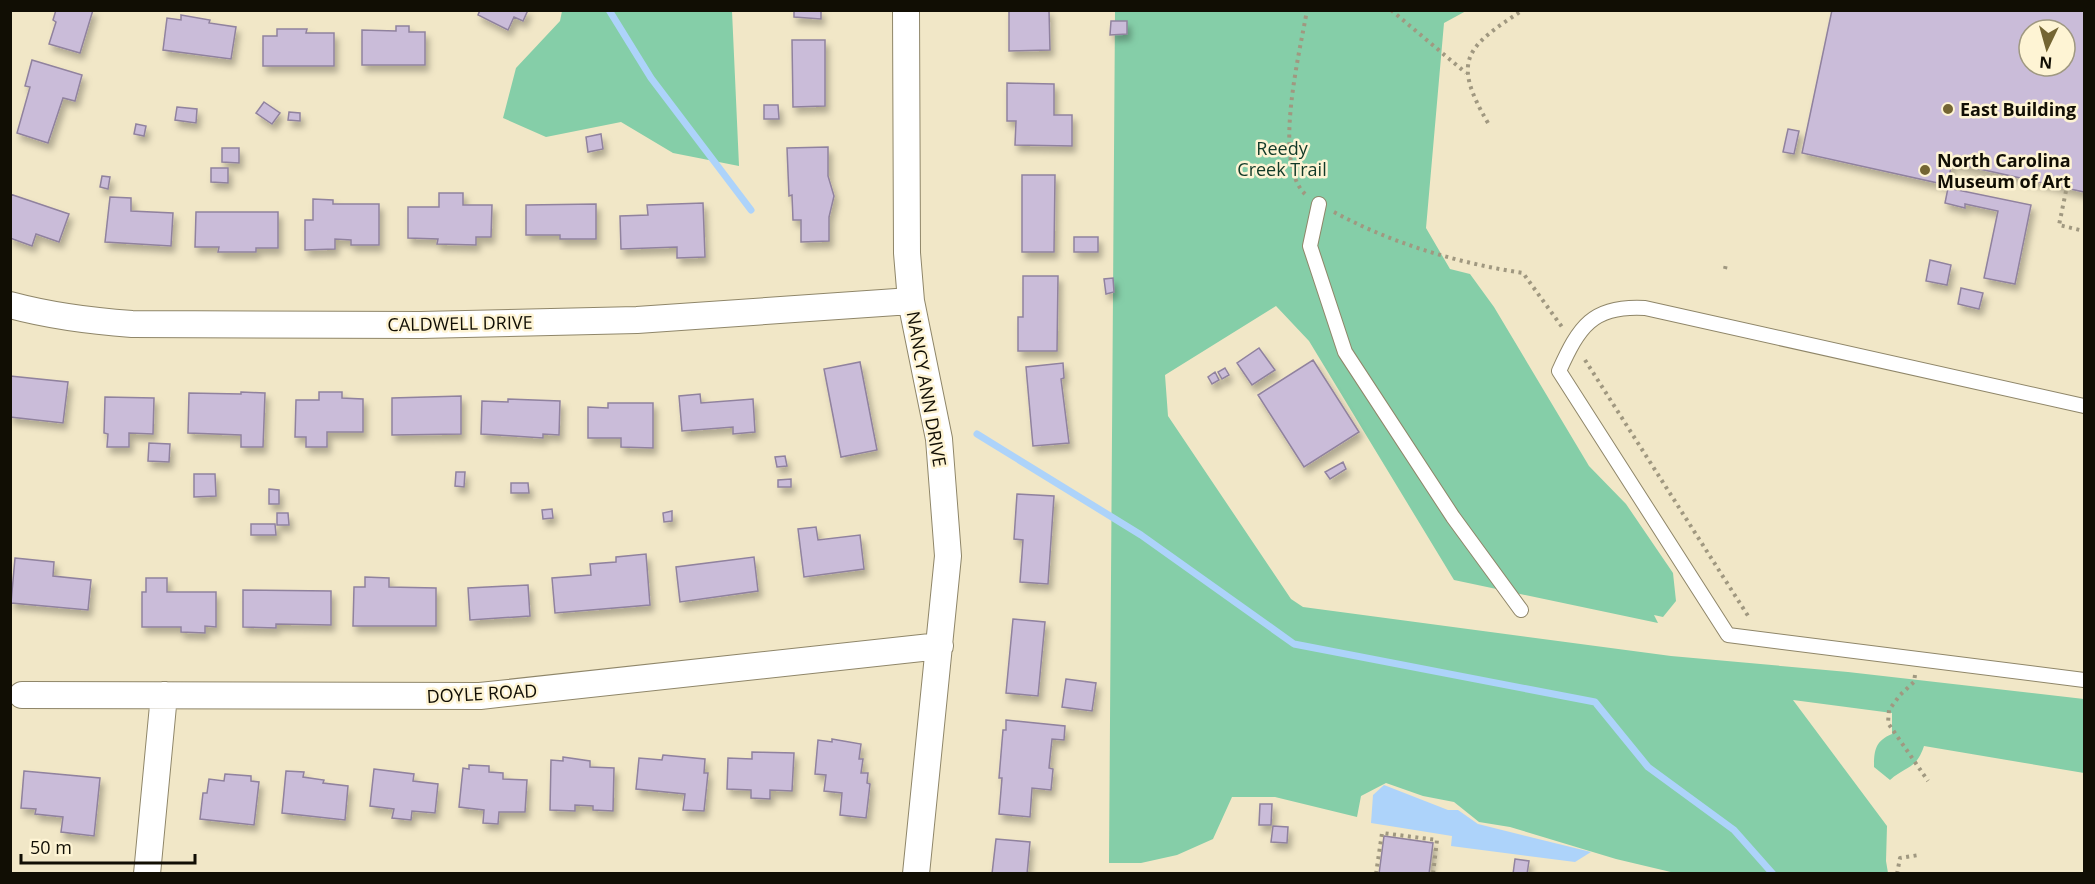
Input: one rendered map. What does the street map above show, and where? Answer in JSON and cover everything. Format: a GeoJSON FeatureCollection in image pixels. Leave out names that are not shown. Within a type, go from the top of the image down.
{"type":"FeatureCollection","features":[{"type":"Feature","properties":{"kind":"street","name":"NANCY ANN DRIVE"},"geometry":{"type":"LineString","coordinates":[[906,10],[907,253],[911,301],[939,439],[948,556],[916,873]]}},
{"type":"Feature","properties":{"kind":"street","name":"CALDWELL DRIVE"},"geometry":{"type":"LineString","coordinates":[[10,305],[94,322],[132,324],[421,324],[637,320],[911,301]]}},
{"type":"Feature","properties":{"kind":"street","name":"DOYLE ROAD"},"geometry":{"type":"LineString","coordinates":[[22,695],[480,696],[940,646]]}},
{"type":"Feature","properties":{"kind":"street"},"geometry":{"type":"LineString","coordinates":[[147,873],[164,695]]}},
{"type":"Feature","properties":{"kind":"lane"},"geometry":{"type":"LineString","coordinates":[[1320,204],[1310,246],[1345,352],[1453,517],[1521,610]]}},
{"type":"Feature","properties":{"kind":"lane"},"geometry":{"type":"LineString","coordinates":[[2085,406],[1645,308],[1618,308],[1594,318],[1581,329],[1573,341],[1559,371],[1728,635],[2085,680]]}},
{"type":"Feature","properties":{"kind":"path"},"geometry":{"type":"LineString","coordinates":[[1307,10],[1289,119],[1289,145],[1293,171],[1301,190],[1320,204],[1378,233],[1442,257],[1487,268],[1523,273],[1563,328]]}},
{"type":"Feature","properties":{"kind":"path"},"geometry":{"type":"LineString","coordinates":[[1391,10],[1466,73],[1476,102],[1488,123]]}},
{"type":"Feature","properties":{"kind":"path"},"geometry":{"type":"LineString","coordinates":[[1466,73],[1474,48],[1495,29],[1523,10]]}},
{"type":"Feature","properties":{"kind":"path"},"geometry":{"type":"LineString","coordinates":[[2066,191],[2059,225],[2085,231]]}},
{"type":"Feature","properties":{"kind":"path"},"geometry":{"type":"LineString","coordinates":[[1582,357],[1764,640]]}},
{"type":"Feature","properties":{"kind":"path"},"geometry":{"type":"LineString","coordinates":[[1917,659],[1914,682],[1889,710],[1888,723],[1928,781]]}},
{"type":"Feature","properties":{"kind":"path"},"geometry":{"type":"LineString","coordinates":[[1376,873],[1382,833],[1437,840],[1433,873]]}},
{"type":"Feature","properties":{"kind":"path"},"geometry":{"type":"LineString","coordinates":[[1896,873],[1900,858],[1919,855]]}},
{"type":"Feature","properties":{"kind":"green space"},"geometry":{"type":"Polygon","coordinates":[[[562,11],[732,11],[739,166],[673,153],[621,122],[546,137],[503,118],[516,68],[560,21],[562,11]]]}},
{"type":"Feature","properties":{"kind":"green space","name":"Reedy Creek Trail"},"geometry":{"type":"Polygon","coordinates":[[[1115,11],[1466,11],[1444,23],[1426,228],[1450,269],[1470,274],[1494,307],[1589,466],[1626,504],[1673,573],[1676,601],[1663,617],[1654,615],[1658,623],[1454,580],[1309,341],[1276,306],[1165,375],[1168,416],[1291,599],[1303,607],[1671,656],[1848,672],[2084,699],[2084,773],[1924,746],[1914,763],[1890,780],[1874,767],[1874,761],[1879,743],[1892,734],[1892,713],[1793,700],[1887,826],[1888,873],[1675,873],[1616,859],[1510,827],[1479,822],[1454,802],[1423,796],[1386,783],[1361,796],[1357,817],[1275,797],[1232,797],[1213,839],[1177,855],[1141,863],[1109,863],[1115,11]]]}},
{"type":"Feature","properties":{"kind":"water"},"geometry":{"type":"Polygon","coordinates":[[[1384,785],[1448,810],[1458,810],[1478,824],[1591,852],[1575,862],[1451,846],[1452,836],[1371,823],[1373,795],[1384,785]]]}},
{"type":"Feature","properties":{"kind":"building"},"geometry":{"type":"Polygon","coordinates":[[[56,10],[93,10],[80,53],[49,44],[56,22],[53,20],[56,10]]]}},
{"type":"Feature","properties":{"kind":"building"},"geometry":{"type":"Polygon","coordinates":[[[480,10],[528,10],[523,21],[514,17],[508,30],[478,15],[480,10]]]}},
{"type":"Feature","properties":{"kind":"building"},"geometry":{"type":"Polygon","coordinates":[[[794,10],[821,10],[821,19],[794,17],[794,10]]]}},
{"type":"Feature","properties":{"kind":"building"},"geometry":{"type":"Polygon","coordinates":[[[1049,10],[1050,50],[1009,51],[1009,11],[1049,10]]]}},
{"type":"Feature","properties":{"kind":"building","name":"East Building"},"geometry":{"type":"Polygon","coordinates":[[[1832,10],[2084,10],[2084,192],[1952,163],[1947,185],[1802,153],[1832,10]]]}},
{"type":"Feature","properties":{"kind":"building"},"geometry":{"type":"Polygon","coordinates":[[[181,15],[210,20],[209,23],[236,27],[231,59],[163,50],[167,18],[181,20],[181,15]]]}},
{"type":"Feature","properties":{"kind":"building"},"geometry":{"type":"Polygon","coordinates":[[[1111,21],[1127,21],[1127,34],[1110,35],[1111,21]]]}},
{"type":"Feature","properties":{"kind":"building"},"geometry":{"type":"Polygon","coordinates":[[[396,26],[409,26],[409,32],[425,32],[425,65],[362,65],[362,30],[396,31],[396,26]]]}},
{"type":"Feature","properties":{"kind":"building"},"geometry":{"type":"Polygon","coordinates":[[[277,29],[307,29],[306,33],[334,33],[334,66],[263,66],[263,36],[277,36],[277,29]]]}},
{"type":"Feature","properties":{"kind":"building"},"geometry":{"type":"Polygon","coordinates":[[[792,40],[825,40],[825,106],[793,107],[792,40]]]}},
{"type":"Feature","properties":{"kind":"building"},"geometry":{"type":"Polygon","coordinates":[[[32,60],[82,75],[75,101],[63,98],[48,143],[17,133],[30,87],[25,86],[32,60]]]}},
{"type":"Feature","properties":{"kind":"building"},"geometry":{"type":"Polygon","coordinates":[[[1007,83],[1054,84],[1054,115],[1072,115],[1072,146],[1015,145],[1016,121],[1007,121],[1007,83]]]}},
{"type":"Feature","properties":{"kind":"building"},"geometry":{"type":"Polygon","coordinates":[[[264,102],[280,113],[272,124],[256,113],[264,102]]]}},
{"type":"Feature","properties":{"kind":"building"},"geometry":{"type":"Polygon","coordinates":[[[764,105],[778,105],[779,119],[764,119],[764,105]]]}},
{"type":"Feature","properties":{"kind":"building"},"geometry":{"type":"Polygon","coordinates":[[[177,107],[197,109],[196,123],[175,120],[177,107]]]}},
{"type":"Feature","properties":{"kind":"building"},"geometry":{"type":"Polygon","coordinates":[[[289,112],[300,113],[300,121],[288,120],[289,112]]]}},
{"type":"Feature","properties":{"kind":"building"},"geometry":{"type":"Polygon","coordinates":[[[136,124],[146,126],[144,136],[134,134],[136,124]]]}},
{"type":"Feature","properties":{"kind":"building"},"geometry":{"type":"Polygon","coordinates":[[[1788,129],[1799,131],[1794,154],[1783,152],[1788,129]]]}},
{"type":"Feature","properties":{"kind":"building"},"geometry":{"type":"Polygon","coordinates":[[[601,134],[603,149],[588,152],[586,137],[601,134]]]}},
{"type":"Feature","properties":{"kind":"building"},"geometry":{"type":"Polygon","coordinates":[[[828,147],[828,176],[834,196],[829,217],[829,241],[801,242],[801,220],[793,220],[792,195],[789,196],[787,148],[828,147]]]}},
{"type":"Feature","properties":{"kind":"building"},"geometry":{"type":"Polygon","coordinates":[[[222,148],[239,148],[239,163],[222,162],[222,148]]]}},
{"type":"Feature","properties":{"kind":"building"},"geometry":{"type":"Polygon","coordinates":[[[211,168],[228,168],[228,183],[211,182],[211,168]]]}},
{"type":"Feature","properties":{"kind":"building"},"geometry":{"type":"Polygon","coordinates":[[[1022,175],[1055,175],[1054,252],[1022,252],[1022,175]]]}},
{"type":"Feature","properties":{"kind":"building"},"geometry":{"type":"Polygon","coordinates":[[[102,176],[110,177],[108,189],[100,187],[102,176]]]}},
{"type":"Feature","properties":{"kind":"building"},"geometry":{"type":"Polygon","coordinates":[[[1948,188],[2031,205],[2015,284],[1984,278],[1998,211],[1965,204],[1965,208],[1945,203],[1948,188]]]}},
{"type":"Feature","properties":{"kind":"building"},"geometry":{"type":"Polygon","coordinates":[[[439,193],[463,193],[463,205],[492,205],[491,237],[476,237],[476,245],[437,244],[438,239],[408,238],[408,207],[439,207],[439,193]]]}},
{"type":"Feature","properties":{"kind":"building"},"geometry":{"type":"Polygon","coordinates":[[[10,194],[69,214],[59,242],[36,234],[32,246],[10,238],[10,194]]]}},
{"type":"Feature","properties":{"kind":"building"},"geometry":{"type":"Polygon","coordinates":[[[110,197],[131,198],[131,211],[173,213],[171,246],[105,242],[110,197]]]}},
{"type":"Feature","properties":{"kind":"building"},"geometry":{"type":"Polygon","coordinates":[[[313,199],[333,200],[333,204],[379,204],[379,245],[351,245],[351,240],[335,239],[335,249],[305,250],[305,220],[313,220],[313,199]]]}},
{"type":"Feature","properties":{"kind":"building"},"geometry":{"type":"Polygon","coordinates":[[[703,203],[705,257],[677,258],[677,247],[621,249],[620,216],[648,215],[647,205],[703,203]]]}},
{"type":"Feature","properties":{"kind":"building"},"geometry":{"type":"Polygon","coordinates":[[[596,204],[596,239],[560,239],[560,235],[526,235],[526,205],[596,204]]]}},
{"type":"Feature","properties":{"kind":"building"},"geometry":{"type":"Polygon","coordinates":[[[196,212],[278,212],[278,248],[256,248],[256,252],[218,252],[219,247],[195,247],[196,212]]]}},
{"type":"Feature","properties":{"kind":"building"},"geometry":{"type":"Polygon","coordinates":[[[1074,237],[1098,237],[1098,252],[1074,252],[1074,237]]]}},
{"type":"Feature","properties":{"kind":"building"},"geometry":{"type":"Polygon","coordinates":[[[1930,260],[1951,265],[1947,285],[1926,281],[1930,260]]]}},
{"type":"Feature","properties":{"kind":"building"},"geometry":{"type":"Polygon","coordinates":[[[1023,276],[1058,276],[1057,351],[1018,351],[1018,317],[1023,317],[1023,276]]]}},
{"type":"Feature","properties":{"kind":"building"},"geometry":{"type":"Polygon","coordinates":[[[1113,278],[1114,292],[1106,294],[1104,279],[1113,278]]]}},
{"type":"Feature","properties":{"kind":"building"},"geometry":{"type":"Polygon","coordinates":[[[1961,288],[1983,293],[1979,309],[1958,304],[1961,288]]]}},
{"type":"Feature","properties":{"kind":"building"},"geometry":{"type":"Polygon","coordinates":[[[1259,348],[1275,370],[1252,385],[1237,363],[1259,348]]]}},
{"type":"Feature","properties":{"kind":"building"},"geometry":{"type":"Polygon","coordinates":[[[1313,360],[1359,432],[1304,467],[1258,395],[1313,360]]]}},
{"type":"Feature","properties":{"kind":"building"},"geometry":{"type":"Polygon","coordinates":[[[860,362],[877,450],[841,457],[824,369],[860,362]]]}},
{"type":"Feature","properties":{"kind":"building"},"geometry":{"type":"Polygon","coordinates":[[[1063,363],[1064,378],[1061,379],[1069,443],[1033,446],[1026,367],[1063,363]]]}},
{"type":"Feature","properties":{"kind":"building"},"geometry":{"type":"Polygon","coordinates":[[[1225,368],[1229,375],[1222,379],[1218,372],[1225,368]]]}},
{"type":"Feature","properties":{"kind":"building"},"geometry":{"type":"Polygon","coordinates":[[[1215,372],[1219,380],[1212,384],[1208,377],[1215,372]]]}},
{"type":"Feature","properties":{"kind":"building"},"geometry":{"type":"Polygon","coordinates":[[[10,376],[68,382],[63,423],[10,417],[10,376]]]}},
{"type":"Feature","properties":{"kind":"building"},"geometry":{"type":"Polygon","coordinates":[[[241,392],[265,393],[263,447],[241,447],[241,435],[188,433],[189,393],[241,394],[241,392]]]}},
{"type":"Feature","properties":{"kind":"building"},"geometry":{"type":"Polygon","coordinates":[[[319,392],[342,392],[342,398],[363,399],[363,432],[327,432],[327,447],[306,447],[306,437],[295,437],[296,400],[319,400],[319,392]]]}},
{"type":"Feature","properties":{"kind":"building"},"geometry":{"type":"Polygon","coordinates":[[[700,394],[701,403],[753,399],[755,432],[733,434],[733,427],[682,431],[679,396],[700,394]]]}},
{"type":"Feature","properties":{"kind":"building"},"geometry":{"type":"Polygon","coordinates":[[[461,396],[461,434],[392,435],[392,398],[461,396]]]}},
{"type":"Feature","properties":{"kind":"building"},"geometry":{"type":"Polygon","coordinates":[[[105,397],[154,398],[153,434],[129,433],[129,447],[107,447],[108,434],[104,433],[105,397]]]}},
{"type":"Feature","properties":{"kind":"building"},"geometry":{"type":"Polygon","coordinates":[[[508,399],[560,401],[559,435],[543,434],[543,438],[481,434],[482,401],[508,402],[508,399]]]}},
{"type":"Feature","properties":{"kind":"building"},"geometry":{"type":"Polygon","coordinates":[[[608,403],[653,403],[653,448],[621,447],[621,438],[588,438],[588,407],[608,408],[608,403]]]}},
{"type":"Feature","properties":{"kind":"building"},"geometry":{"type":"Polygon","coordinates":[[[149,443],[170,444],[169,462],[148,461],[149,443]]]}},
{"type":"Feature","properties":{"kind":"building"},"geometry":{"type":"Polygon","coordinates":[[[785,456],[787,466],[777,467],[775,457],[785,456]]]}},
{"type":"Feature","properties":{"kind":"building"},"geometry":{"type":"Polygon","coordinates":[[[1343,462],[1346,469],[1330,479],[1325,472],[1343,462]]]}},
{"type":"Feature","properties":{"kind":"building"},"geometry":{"type":"Polygon","coordinates":[[[456,472],[465,472],[464,487],[455,486],[456,472]]]}},
{"type":"Feature","properties":{"kind":"building"},"geometry":{"type":"Polygon","coordinates":[[[194,474],[215,474],[216,496],[194,497],[194,474]]]}},
{"type":"Feature","properties":{"kind":"building"},"geometry":{"type":"Polygon","coordinates":[[[791,479],[791,487],[778,487],[778,480],[791,479]]]}},
{"type":"Feature","properties":{"kind":"building"},"geometry":{"type":"Polygon","coordinates":[[[511,483],[528,483],[529,493],[511,493],[511,483]]]}},
{"type":"Feature","properties":{"kind":"building"},"geometry":{"type":"Polygon","coordinates":[[[269,489],[279,490],[279,504],[269,504],[269,489]]]}},
{"type":"Feature","properties":{"kind":"building"},"geometry":{"type":"Polygon","coordinates":[[[1017,494],[1054,496],[1048,584],[1020,582],[1023,540],[1014,539],[1017,494]]]}},
{"type":"Feature","properties":{"kind":"building"},"geometry":{"type":"Polygon","coordinates":[[[552,509],[553,518],[543,519],[542,510],[552,509]]]}},
{"type":"Feature","properties":{"kind":"building"},"geometry":{"type":"Polygon","coordinates":[[[672,511],[672,521],[664,522],[663,513],[672,511]]]}},
{"type":"Feature","properties":{"kind":"building"},"geometry":{"type":"Polygon","coordinates":[[[277,513],[288,513],[289,525],[277,525],[277,513]]]}},
{"type":"Feature","properties":{"kind":"building"},"geometry":{"type":"Polygon","coordinates":[[[251,524],[275,524],[276,535],[251,535],[251,524]]]}},
{"type":"Feature","properties":{"kind":"building"},"geometry":{"type":"Polygon","coordinates":[[[816,527],[818,540],[860,535],[864,569],[804,577],[798,529],[816,527]]]}},
{"type":"Feature","properties":{"kind":"building"},"geometry":{"type":"Polygon","coordinates":[[[646,554],[650,605],[555,613],[552,578],[591,575],[590,564],[616,562],[616,557],[646,554]]]}},
{"type":"Feature","properties":{"kind":"building"},"geometry":{"type":"Polygon","coordinates":[[[754,557],[758,591],[680,602],[676,567],[754,557]]]}},
{"type":"Feature","properties":{"kind":"building"},"geometry":{"type":"Polygon","coordinates":[[[15,558],[54,562],[53,576],[91,580],[88,610],[11,603],[15,558]]]}},
{"type":"Feature","properties":{"kind":"building"},"geometry":{"type":"Polygon","coordinates":[[[365,577],[389,578],[389,587],[436,588],[436,626],[353,626],[354,587],[365,587],[365,577]]]}},
{"type":"Feature","properties":{"kind":"building"},"geometry":{"type":"Polygon","coordinates":[[[146,578],[167,578],[167,592],[216,592],[216,627],[205,626],[205,633],[181,632],[181,627],[142,627],[142,592],[146,592],[146,578]]]}},
{"type":"Feature","properties":{"kind":"building"},"geometry":{"type":"Polygon","coordinates":[[[528,585],[530,616],[470,620],[468,588],[528,585]]]}},
{"type":"Feature","properties":{"kind":"building"},"geometry":{"type":"Polygon","coordinates":[[[243,590],[331,591],[331,625],[276,624],[276,628],[243,627],[243,590]]]}},
{"type":"Feature","properties":{"kind":"building"},"geometry":{"type":"Polygon","coordinates":[[[1013,619],[1045,622],[1038,696],[1006,693],[1013,619]]]}},
{"type":"Feature","properties":{"kind":"building"},"geometry":{"type":"Polygon","coordinates":[[[1066,679],[1096,683],[1092,711],[1062,707],[1066,679]]]}},
{"type":"Feature","properties":{"kind":"building"},"geometry":{"type":"Polygon","coordinates":[[[1006,720],[1065,726],[1064,740],[1052,739],[1049,768],[1053,769],[1051,790],[1032,788],[1030,817],[999,814],[1002,778],[999,778],[1006,720]]]}},
{"type":"Feature","properties":{"kind":"building"},"geometry":{"type":"Polygon","coordinates":[[[832,739],[861,744],[859,759],[863,759],[861,773],[868,773],[867,783],[870,784],[866,818],[840,815],[842,793],[824,791],[826,775],[815,774],[818,740],[832,742],[832,739]]]}},
{"type":"Feature","properties":{"kind":"building"},"geometry":{"type":"Polygon","coordinates":[[[752,752],[794,753],[792,791],[770,790],[770,799],[751,798],[751,790],[727,789],[728,758],[752,759],[752,752]]]}},
{"type":"Feature","properties":{"kind":"building"},"geometry":{"type":"Polygon","coordinates":[[[663,755],[705,759],[704,773],[708,773],[704,811],[683,810],[685,794],[636,789],[639,758],[662,760],[663,755]]]}},
{"type":"Feature","properties":{"kind":"building"},"geometry":{"type":"Polygon","coordinates":[[[563,757],[590,761],[590,767],[614,768],[613,811],[593,810],[593,806],[575,805],[575,811],[550,810],[551,760],[563,761],[563,757]]]}},
{"type":"Feature","properties":{"kind":"building"},"geometry":{"type":"Polygon","coordinates":[[[469,765],[489,766],[489,772],[503,773],[503,779],[527,780],[525,812],[499,812],[498,824],[483,823],[484,810],[459,807],[463,768],[469,769],[469,765]]]}},
{"type":"Feature","properties":{"kind":"building"},"geometry":{"type":"Polygon","coordinates":[[[374,769],[414,774],[413,781],[438,784],[435,813],[412,811],[411,820],[392,818],[394,809],[370,806],[374,769]]]}},
{"type":"Feature","properties":{"kind":"building"},"geometry":{"type":"Polygon","coordinates":[[[24,771],[100,778],[94,836],[61,832],[63,817],[35,814],[36,809],[21,808],[24,771]]]}},
{"type":"Feature","properties":{"kind":"building"},"geometry":{"type":"Polygon","coordinates":[[[286,771],[304,772],[303,777],[324,780],[323,783],[348,786],[345,820],[282,813],[286,771]]]}},
{"type":"Feature","properties":{"kind":"building"},"geometry":{"type":"Polygon","coordinates":[[[225,774],[251,776],[251,781],[259,782],[254,825],[200,819],[203,793],[207,793],[209,779],[224,781],[225,774]]]}},
{"type":"Feature","properties":{"kind":"building"},"geometry":{"type":"Polygon","coordinates":[[[1260,804],[1272,804],[1271,825],[1259,825],[1260,804]]]}},
{"type":"Feature","properties":{"kind":"building"},"geometry":{"type":"Polygon","coordinates":[[[1273,826],[1288,827],[1287,843],[1271,842],[1273,826]]]}},
{"type":"Feature","properties":{"kind":"building"},"geometry":{"type":"Polygon","coordinates":[[[1384,836],[1433,843],[1429,874],[1379,874],[1384,836]]]}},
{"type":"Feature","properties":{"kind":"building"},"geometry":{"type":"Polygon","coordinates":[[[996,839],[1030,842],[1027,874],[992,874],[996,839]]]}},
{"type":"Feature","properties":{"kind":"building"},"geometry":{"type":"Polygon","coordinates":[[[1515,859],[1529,861],[1527,874],[1513,874],[1515,859]]]}},
{"type":"Feature","properties":{"kind":"waterway"},"geometry":{"type":"LineString","coordinates":[[609,10],[651,78],[751,210]]}},
{"type":"Feature","properties":{"kind":"waterway"},"geometry":{"type":"LineString","coordinates":[[977,434],[1141,535],[1294,644],[1595,702],[1648,767],[1734,830],[1773,874]]}},
{"type":"Feature","properties":{"kind":"place","name":"East Building"},"geometry":{"type":"Point","coordinates":[1948,109]}},
{"type":"Feature","properties":{"kind":"place","name":"North Carolina Museum of Art"},"geometry":{"type":"Point","coordinates":[1925,170]}}]}
